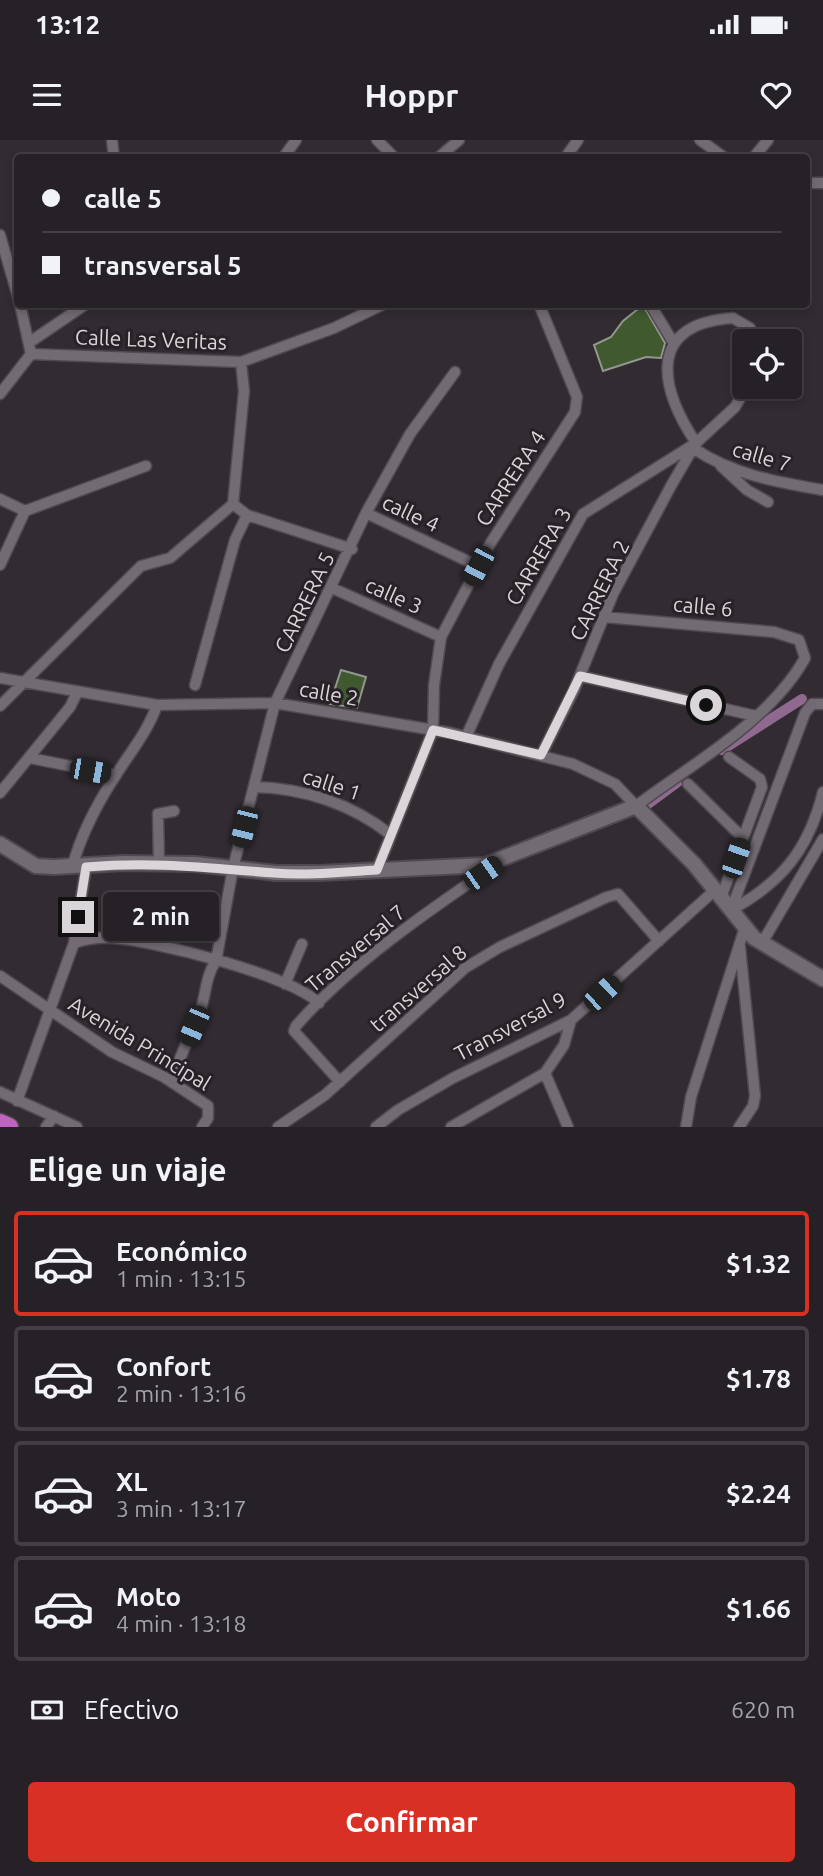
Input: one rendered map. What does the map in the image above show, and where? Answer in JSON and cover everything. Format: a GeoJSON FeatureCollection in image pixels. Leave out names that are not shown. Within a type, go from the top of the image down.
{"type":"FeatureCollection","features":[{"type":"Feature","properties":{"kind":"highway"},"geometry":{"type":"LineString","coordinates":[[0,1122],[9,1127]]}},
{"type":"Feature","properties":{"kind":"main road"},"geometry":{"type":"LineString","coordinates":[[0,844],[36,866],[159,863],[276,873],[485,865],[636,806],[762,943],[823,979]]}},
{"type":"Feature","properties":{"kind":"street"},"geometry":{"type":"LineString","coordinates":[[377,140],[391,154]]}},
{"type":"Feature","properties":{"kind":"street"},"geometry":{"type":"LineString","coordinates":[[443,154],[459,140]]}},
{"type":"Feature","properties":{"kind":"street"},"geometry":{"type":"LineString","coordinates":[[701,140],[720,154]]}},
{"type":"Feature","properties":{"kind":"street"},"geometry":{"type":"LineString","coordinates":[[756,154],[768,140]]}},
{"type":"Feature","properties":{"kind":"street"},"geometry":{"type":"LineString","coordinates":[[0,235],[14,283]]}},
{"type":"Feature","properties":{"kind":"street"},"geometry":{"type":"LineString","coordinates":[[0,394],[31,354],[21,308]]}},
{"type":"Feature","properties":{"kind":"street"},"geometry":{"type":"LineString","coordinates":[[30,342],[80,308]]}},
{"type":"Feature","properties":{"kind":"street","name":"Calle Las Veritas"},"geometry":{"type":"LineString","coordinates":[[31,354],[242,362],[374,308]]}},
{"type":"Feature","properties":{"kind":"street","name":"CARRERA 4"},"geometry":{"type":"LineString","coordinates":[[377,870],[433,730],[434,685],[440,636],[478,566],[575,412],[576,397],[541,308]]}},
{"type":"Feature","properties":{"kind":"street"},"geometry":{"type":"LineString","coordinates":[[652,308],[673,342]]}},
{"type":"Feature","properties":{"kind":"street"},"geometry":{"type":"LineString","coordinates":[[695,446],[668,378],[668,360],[673,342],[682,333],[706,322],[733,318],[750,329]]}},
{"type":"Feature","properties":{"kind":"street"},"geometry":{"type":"LineString","coordinates":[[0,706],[141,566],[170,558],[233,504],[244,391],[242,362]]}},
{"type":"Feature","properties":{"kind":"street","name":"CARRERA 5"},"geometry":{"type":"LineString","coordinates":[[173,1083],[216,961],[233,868],[275,703],[366,513],[410,434],[455,372]]}},
{"type":"Feature","properties":{"kind":"street","name":"CARRERA 2"},"geometry":{"type":"LineString","coordinates":[[541,755],[580,676],[604,617],[695,446],[726,417],[739,399]]}},
{"type":"Feature","properties":{"kind":"street","name":"calle 7"},"geometry":{"type":"LineString","coordinates":[[695,446],[718,463],[766,480],[823,490]]}},
{"type":"Feature","properties":{"kind":"street","name":"CARRERA 3"},"geometry":{"type":"LineString","coordinates":[[466,737],[499,664],[583,514],[695,446]]}},
{"type":"Feature","properties":{"kind":"street"},"geometry":{"type":"LineString","coordinates":[[718,463],[747,490],[768,502]]}},
{"type":"Feature","properties":{"kind":"street"},"geometry":{"type":"LineString","coordinates":[[0,565],[26,511],[146,466]]}},
{"type":"Feature","properties":{"kind":"street"},"geometry":{"type":"LineString","coordinates":[[0,499],[26,511]]}},
{"type":"Feature","properties":{"kind":"street"},"geometry":{"type":"LineString","coordinates":[[233,504],[247,515],[352,549]]}},
{"type":"Feature","properties":{"kind":"street","name":"calle 4"},"geometry":{"type":"LineString","coordinates":[[366,513],[478,566]]}},
{"type":"Feature","properties":{"kind":"street"},"geometry":{"type":"LineString","coordinates":[[195,685],[235,540],[247,515]]}},
{"type":"Feature","properties":{"kind":"street","name":"calle 3"},"geometry":{"type":"LineString","coordinates":[[332,588],[440,636]]}},
{"type":"Feature","properties":{"kind":"street","name":"calle 6"},"geometry":{"type":"LineString","coordinates":[[604,617],[774,632],[799,640],[805,658],[795,677],[756,716]]}},
{"type":"Feature","properties":{"kind":"street"},"geometry":{"type":"LineString","coordinates":[[580,676],[756,716]]}},
{"type":"Feature","properties":{"kind":"street","name":"calle 2"},"geometry":{"type":"LineString","coordinates":[[0,678],[157,705],[188,707],[275,703],[433,730],[573,764],[615,784],[636,806]]}},
{"type":"Feature","properties":{"kind":"street"},"geometry":{"type":"LineString","coordinates":[[0,793],[30,758],[77,693]]}},
{"type":"Feature","properties":{"kind":"street"},"geometry":{"type":"LineString","coordinates":[[731,910],[805,713],[812,704],[823,704]]}},
{"type":"Feature","properties":{"kind":"street"},"geometry":{"type":"LineString","coordinates":[[17,1101],[74,943],[79,867],[76,852],[116,775],[138,744],[157,705]]}},
{"type":"Feature","properties":{"kind":"street"},"geometry":{"type":"LineString","coordinates":[[636,806],[756,716]]}},
{"type":"Feature","properties":{"kind":"street"},"geometry":{"type":"LineString","coordinates":[[718,894],[743,838],[762,783],[729,757]]}},
{"type":"Feature","properties":{"kind":"street"},"geometry":{"type":"LineString","coordinates":[[30,758],[116,775]]}},
{"type":"Feature","properties":{"kind":"street"},"geometry":{"type":"LineString","coordinates":[[688,784],[743,838]]}},
{"type":"Feature","properties":{"kind":"street","name":"calle 1"},"geometry":{"type":"LineString","coordinates":[[254,787],[306,793],[365,815],[391,835]]}},
{"type":"Feature","properties":{"kind":"street"},"geometry":{"type":"LineString","coordinates":[[731,910],[749,901],[798,856],[814,827],[823,792]]}},
{"type":"Feature","properties":{"kind":"street"},"geometry":{"type":"LineString","coordinates":[[159,863],[158,814],[174,811]]}},
{"type":"Feature","properties":{"kind":"street"},"geometry":{"type":"LineString","coordinates":[[762,943],[823,839]]}},
{"type":"Feature","properties":{"kind":"street","name":"Transversal 7"},"geometry":{"type":"LineString","coordinates":[[340,1082],[294,1031],[319,1003],[425,913],[502,860]]}},
{"type":"Feature","properties":{"kind":"street","name":"transversal 8"},"geometry":{"type":"LineString","coordinates":[[278,1127],[340,1082],[464,968],[500,947],[618,894],[659,941]]}},
{"type":"Feature","properties":{"kind":"street","name":"Transversal 9"},"geometry":{"type":"LineString","coordinates":[[376,1127],[398,1110],[453,1078],[572,1020],[659,941],[718,894]]}},
{"type":"Feature","properties":{"kind":"street"},"geometry":{"type":"LineString","coordinates":[[686,1127],[691,1097],[745,927]]}},
{"type":"Feature","properties":{"kind":"street"},"geometry":{"type":"LineString","coordinates":[[74,943],[111,937],[152,944],[216,961],[285,984],[310,994],[319,1003]]}},
{"type":"Feature","properties":{"kind":"street"},"geometry":{"type":"LineString","coordinates":[[739,1127],[753,1106],[755,1096],[740,943]]}},
{"type":"Feature","properties":{"kind":"street"},"geometry":{"type":"LineString","coordinates":[[285,984],[302,944]]}},
{"type":"Feature","properties":{"kind":"street","name":"Avenida Principal"},"geometry":{"type":"LineString","coordinates":[[0,976],[112,1052],[173,1083],[208,1106],[208,1118],[202,1127]]}},
{"type":"Feature","properties":{"kind":"street"},"geometry":{"type":"LineString","coordinates":[[451,1127],[545,1073],[564,1045],[572,1020]]}},
{"type":"Feature","properties":{"kind":"street"},"geometry":{"type":"LineString","coordinates":[[545,1073],[568,1127]]}},
{"type":"Feature","properties":{"kind":"street"},"geometry":{"type":"LineString","coordinates":[[0,1092],[77,1127]]}},
{"type":"Feature","properties":{"kind":"street"},"geometry":{"type":"LineString","coordinates":[[46,1127],[54,1116]]}},
{"type":"Feature","properties":{"kind":"building"},"geometry":{"type":"Polygon","coordinates":[[[639,308],[645,308],[665,343],[661,358],[646,357],[603,371],[594,345],[611,337],[623,321],[639,308]]]}},
{"type":"Feature","properties":{"kind":"building"},"geometry":{"type":"Polygon","coordinates":[[[341,670],[366,677],[357,708],[330,704],[341,670]]]}},
{"type":"Feature","properties":{"kind":"waterway"},"geometry":{"type":"LineString","coordinates":[[722,750],[802,699]]}},
{"type":"Feature","properties":{"kind":"waterway"},"geometry":{"type":"LineString","coordinates":[[640,810],[682,779]]}},
{"type":"Feature","properties":{"kind":"route"},"geometry":{"type":"LineString","coordinates":[[78,917],[86,867],[142,863],[195,864],[276,873],[377,870],[433,730],[541,755],[580,676],[706,705]]}}]}
